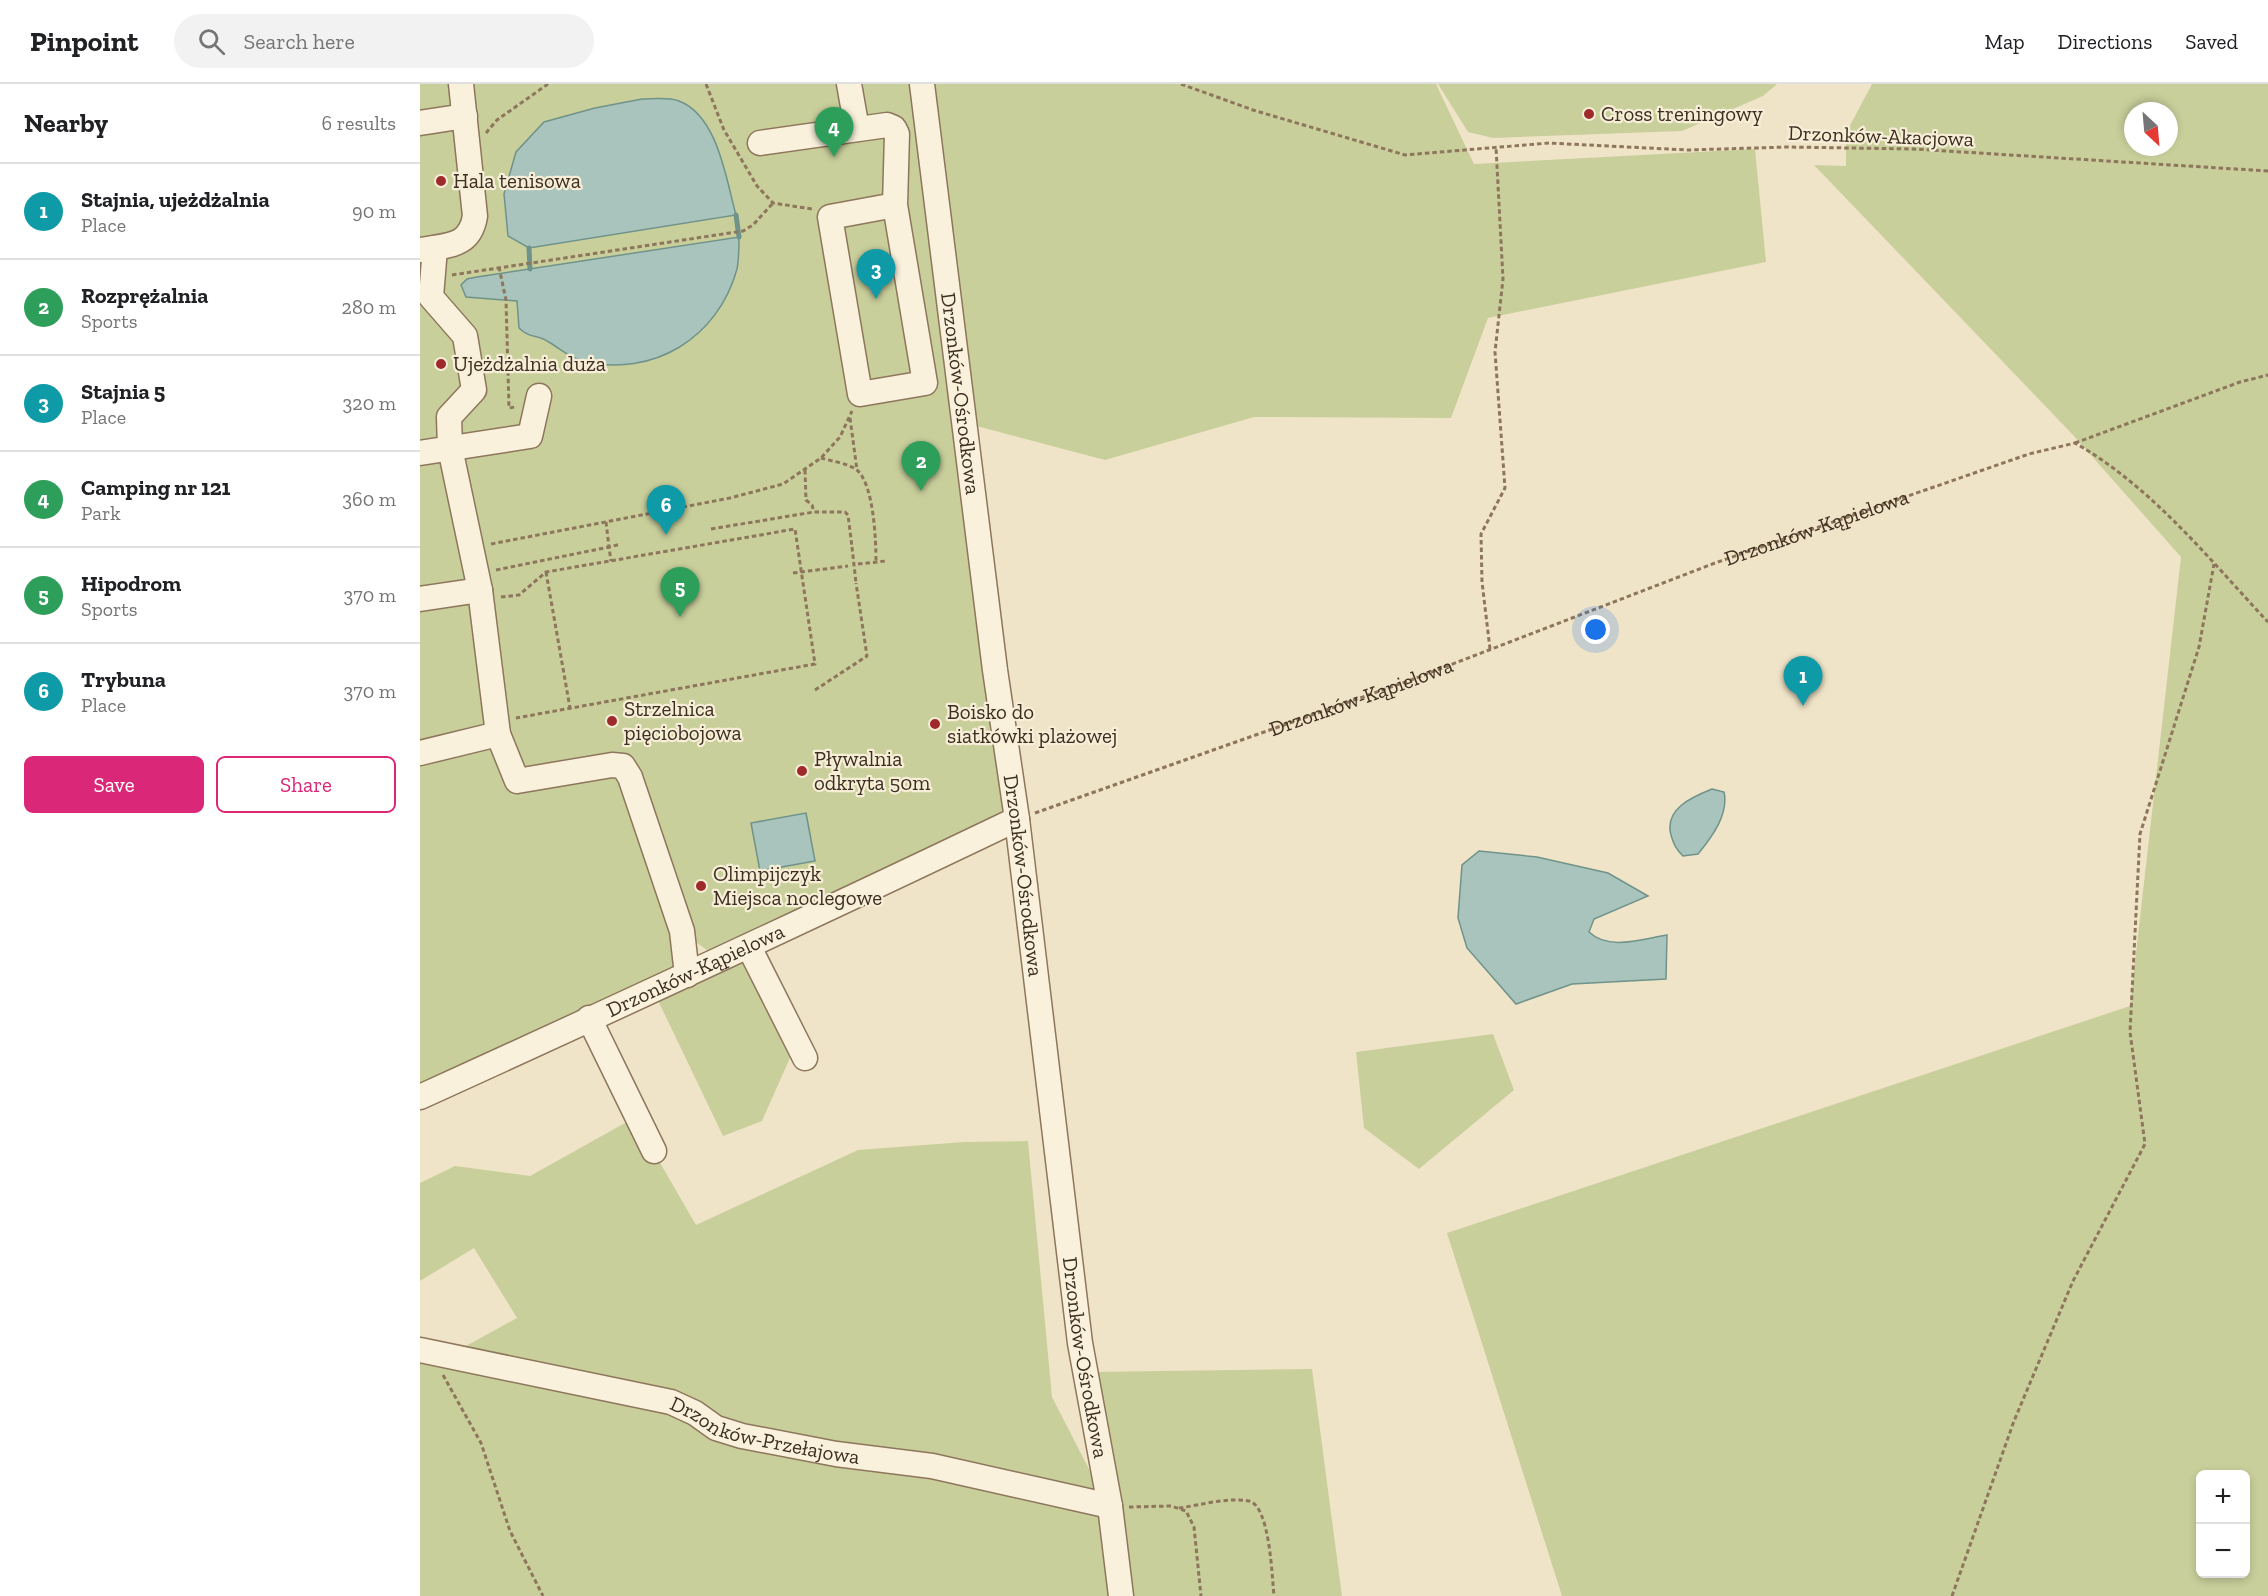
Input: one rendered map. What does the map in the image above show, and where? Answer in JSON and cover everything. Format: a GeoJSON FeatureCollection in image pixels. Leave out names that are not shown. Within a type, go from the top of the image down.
{"type":"FeatureCollection","features":[{"type":"Feature","properties":{"kind":"street"},"geometry":{"type":"LineString","coordinates":[[461,84],[475,216],[472,231],[461,242],[427,249],[433,278],[431,297],[465,336],[474,390],[449,417],[450,448],[481,595],[497,728],[517,782],[612,765],[623,766],[630,777],[681,931],[687,975]]}},
{"type":"Feature","properties":{"kind":"street"},"geometry":{"type":"LineString","coordinates":[[849,84],[857,129]]}},
{"type":"Feature","properties":{"kind":"street","name":"Drzonków-Ośrodkowa"},"geometry":{"type":"LineString","coordinates":[[922,84],[995,670],[1017,819],[1080,1343],[1110,1506],[1121,1596]]}},
{"type":"Feature","properties":{"kind":"street"},"geometry":{"type":"LineString","coordinates":[[420,123],[465,116]]}},
{"type":"Feature","properties":{"kind":"street"},"geometry":{"type":"LineString","coordinates":[[760,143],[887,125],[894,128],[897,134],[895,205],[925,383],[855,405],[830,217],[895,205]]}},
{"type":"Feature","properties":{"kind":"street"},"geometry":{"type":"LineString","coordinates":[[420,453],[530,435],[538,401]]}},
{"type":"Feature","properties":{"kind":"street"},"geometry":{"type":"LineString","coordinates":[[420,599],[481,595]]}},
{"type":"Feature","properties":{"kind":"street"},"geometry":{"type":"LineString","coordinates":[[420,753],[497,728]]}},
{"type":"Feature","properties":{"kind":"street","name":"Drzonków-Kąpielowa"},"geometry":{"type":"LineString","coordinates":[[420,1097],[589,1018],[712,965],[1017,819]]}},
{"type":"Feature","properties":{"kind":"street"},"geometry":{"type":"LineString","coordinates":[[681,931],[712,965]]}},
{"type":"Feature","properties":{"kind":"street"},"geometry":{"type":"LineString","coordinates":[[749,947],[804,1058]]}},
{"type":"Feature","properties":{"kind":"street"},"geometry":{"type":"LineString","coordinates":[[589,1018],[654,1150]]}},
{"type":"Feature","properties":{"kind":"street","name":"Drzonków-Przełajowa"},"geometry":{"type":"LineString","coordinates":[[425,1351],[671,1402],[695,1413],[716,1428],[742,1436],[836,1454],[932,1466],[1110,1506]]}},
{"type":"Feature","properties":{"kind":"path"},"geometry":{"type":"LineString","coordinates":[[469,154],[497,120],[548,84]]}},
{"type":"Feature","properties":{"kind":"path"},"geometry":{"type":"LineString","coordinates":[[706,84],[723,130],[740,160],[773,203],[794,208],[820,210],[830,217]]}},
{"type":"Feature","properties":{"kind":"path","name":"Drzonków-Akacjowa"},"geometry":{"type":"LineString","coordinates":[[1181,84],[1253,110],[1405,155],[1549,143],[1688,150],[1788,147],[1914,150],[2268,171]]}},
{"type":"Feature","properties":{"kind":"path"},"geometry":{"type":"LineString","coordinates":[[1490,649],[1482,582],[1480,534],[1505,488],[1495,352],[1503,279],[1496,147]]}},
{"type":"Feature","properties":{"kind":"path"},"geometry":{"type":"LineString","coordinates":[[433,278],[743,231],[753,225],[773,203]]}},
{"type":"Feature","properties":{"kind":"path"},"geometry":{"type":"LineString","coordinates":[[500,267],[506,300],[508,408],[538,401]]}},
{"type":"Feature","properties":{"kind":"path","name":"Drzonków-Kąpielowa"},"geometry":{"type":"LineString","coordinates":[[1017,819],[1490,649],[1726,559],[2029,454],[2075,443],[2240,382],[2268,375]]}},
{"type":"Feature","properties":{"kind":"path"},"geometry":{"type":"LineString","coordinates":[[472,548],[730,498],[783,484],[821,458],[840,437],[855,405]]}},
{"type":"Feature","properties":{"kind":"path"},"geometry":{"type":"LineString","coordinates":[[855,405],[857,470],[869,498],[876,562]]}},
{"type":"Feature","properties":{"kind":"path"},"geometry":{"type":"LineString","coordinates":[[2075,443],[2097,455],[2153,498],[2268,622]]}},
{"type":"Feature","properties":{"kind":"path"},"geometry":{"type":"LineString","coordinates":[[821,458],[857,470]]}},
{"type":"Feature","properties":{"kind":"path"},"geometry":{"type":"LineString","coordinates":[[806,470],[806,500],[812,505],[814,512]]}},
{"type":"Feature","properties":{"kind":"path"},"geometry":{"type":"LineString","coordinates":[[711,529],[814,512],[845,512],[848,516],[867,656],[816,690]]}},
{"type":"Feature","properties":{"kind":"path"},"geometry":{"type":"LineString","coordinates":[[606,522],[611,561]]}},
{"type":"Feature","properties":{"kind":"path"},"geometry":{"type":"LineString","coordinates":[[481,595],[519,595],[546,572],[795,529],[815,664],[570,708],[497,728]]}},
{"type":"Feature","properties":{"kind":"path"},"geometry":{"type":"LineString","coordinates":[[508,567],[621,544]]}},
{"type":"Feature","properties":{"kind":"path"},"geometry":{"type":"LineString","coordinates":[[858,564],[886,561]]}},
{"type":"Feature","properties":{"kind":"path"},"geometry":{"type":"LineString","coordinates":[[1952,1596],[2014,1421],[2073,1281],[2145,1144],[2130,1032],[2140,834],[2199,647],[2214,564]]}},
{"type":"Feature","properties":{"kind":"path"},"geometry":{"type":"LineString","coordinates":[[793,573],[848,566]]}},
{"type":"Feature","properties":{"kind":"path"},"geometry":{"type":"LineString","coordinates":[[546,572],[570,708]]}},
{"type":"Feature","properties":{"kind":"path"},"geometry":{"type":"LineString","coordinates":[[425,1351],[481,1443],[504,1515],[543,1596]]}},
{"type":"Feature","properties":{"kind":"path"},"geometry":{"type":"LineString","coordinates":[[1110,1506],[1179,1508],[1240,1500],[1252,1502],[1258,1507],[1265,1523],[1274,1596]]}},
{"type":"Feature","properties":{"kind":"path"},"geometry":{"type":"LineString","coordinates":[[1179,1508],[1186,1511],[1194,1527],[1201,1596]]}},
{"type":"Feature","properties":{"kind":"green space"},"geometry":{"type":"Polygon","coordinates":[[[420,84],[914,84],[1005,803],[1000,814],[992,821],[710,952],[694,941],[678,968],[424,1092],[420,1084],[420,84]]]}},
{"type":"Feature","properties":{"kind":"green space"},"geometry":{"type":"Polygon","coordinates":[[[930,84],[1436,84],[1474,164],[1755,149],[1766,262],[1488,318],[1451,418],[1254,417],[1105,460],[969,424],[930,84]]]}},
{"type":"Feature","properties":{"kind":"green space","name":"Cross treningowy"},"geometry":{"type":"Polygon","coordinates":[[[1438,84],[1777,84],[1763,96],[1682,131],[1493,138],[1468,132],[1438,84]]]}},
{"type":"Feature","properties":{"kind":"green space"},"geometry":{"type":"Polygon","coordinates":[[[1872,84],[2268,84],[2268,1596],[1562,1596],[1447,1233],[2130,1006],[2181,557],[2074,436],[1814,165],[1846,166],[1846,133],[1872,84]]]}},
{"type":"Feature","properties":{"kind":"green space"},"geometry":{"type":"Polygon","coordinates":[[[755,944],[801,1033],[762,1121],[723,1136],[653,990],[755,944]]]}},
{"type":"Feature","properties":{"kind":"green space"},"geometry":{"type":"Polygon","coordinates":[[[1493,1034],[1514,1090],[1419,1169],[1364,1128],[1356,1052],[1493,1034]]]}},
{"type":"Feature","properties":{"kind":"green space"},"geometry":{"type":"Polygon","coordinates":[[[634,1118],[696,1225],[858,1150],[964,1142],[1028,1141],[1052,1397],[1113,1516],[1089,1372],[1312,1369],[1342,1596],[420,1596],[420,1350],[446,1357],[517,1318],[474,1248],[420,1281],[420,1183],[455,1166],[530,1176],[634,1118]]]}},
{"type":"Feature","properties":{"kind":"water"},"geometry":{"type":"Polygon","coordinates":[[[642,99],[679,101],[703,120],[712,134],[724,167],[736,215],[529,248],[508,236],[504,194],[516,152],[544,122],[595,108],[642,99]]]}},
{"type":"Feature","properties":{"kind":"water"},"geometry":{"type":"Polygon","coordinates":[[[739,237],[737,269],[728,293],[715,315],[698,333],[679,347],[657,358],[634,364],[609,365],[574,358],[543,339],[527,334],[519,328],[517,301],[466,297],[461,285],[467,279],[477,277],[739,237]]]}},
{"type":"Feature","properties":{"kind":"water"},"geometry":{"type":"Polygon","coordinates":[[[1712,789],[1724,792],[1722,817],[1714,833],[1698,854],[1683,856],[1671,835],[1672,818],[1681,805],[1712,789]]]}},
{"type":"Feature","properties":{"kind":"water"},"geometry":{"type":"Polygon","coordinates":[[[806,813],[815,861],[760,871],[751,823],[806,813]]]}},
{"type":"Feature","properties":{"kind":"water"},"geometry":{"type":"Polygon","coordinates":[[[1479,851],[1537,857],[1608,873],[1648,896],[1594,919],[1589,932],[1597,938],[1616,942],[1637,941],[1667,935],[1666,979],[1572,984],[1516,1004],[1467,948],[1458,918],[1462,865],[1479,851]]]}},
{"type":"Feature","properties":{"kind":"waterway"},"geometry":{"type":"LineString","coordinates":[[736,215],[739,237]]}},
{"type":"Feature","properties":{"kind":"waterway"},"geometry":{"type":"LineString","coordinates":[[529,248],[530,269]]}},
{"type":"Feature","properties":{"kind":"place","name":"Cross treningowy"},"geometry":{"type":"Point","coordinates":[1589,114]}},
{"type":"Feature","properties":{"kind":"place","name":"Camping nr 121"},"geometry":{"type":"Point","coordinates":[834,157]}},
{"type":"Feature","properties":{"kind":"place","name":"Hala tenisowa"},"geometry":{"type":"Point","coordinates":[441,181]}},
{"type":"Feature","properties":{"kind":"place","name":"Stajnia 5"},"geometry":{"type":"Point","coordinates":[876,299]}},
{"type":"Feature","properties":{"kind":"place","name":"Ujeżdżalnia duża"},"geometry":{"type":"Point","coordinates":[441,364]}},
{"type":"Feature","properties":{"kind":"place","name":"Rozprężalnia"},"geometry":{"type":"Point","coordinates":[921,491]}},
{"type":"Feature","properties":{"kind":"place","name":"Trybuna"},"geometry":{"type":"Point","coordinates":[666,535]}},
{"type":"Feature","properties":{"kind":"place","name":"Hipodrom"},"geometry":{"type":"Point","coordinates":[680,617]}},
{"type":"Feature","properties":{"kind":"place","name":"Stajnia, ujeżdżalnia"},"geometry":{"type":"Point","coordinates":[1803,706]}},
{"type":"Feature","properties":{"kind":"place","name":"Strzelnica pięciobojowa"},"geometry":{"type":"Point","coordinates":[612,721]}},
{"type":"Feature","properties":{"kind":"place","name":"Boisko do siatkówki plażowej"},"geometry":{"type":"Point","coordinates":[935,724]}},
{"type":"Feature","properties":{"kind":"place","name":"Pływalnia odkryta 50m"},"geometry":{"type":"Point","coordinates":[802,771]}},
{"type":"Feature","properties":{"kind":"place","name":"Olimpijczyk Miejsca noclegowe"},"geometry":{"type":"Point","coordinates":[701,886]}}]}
